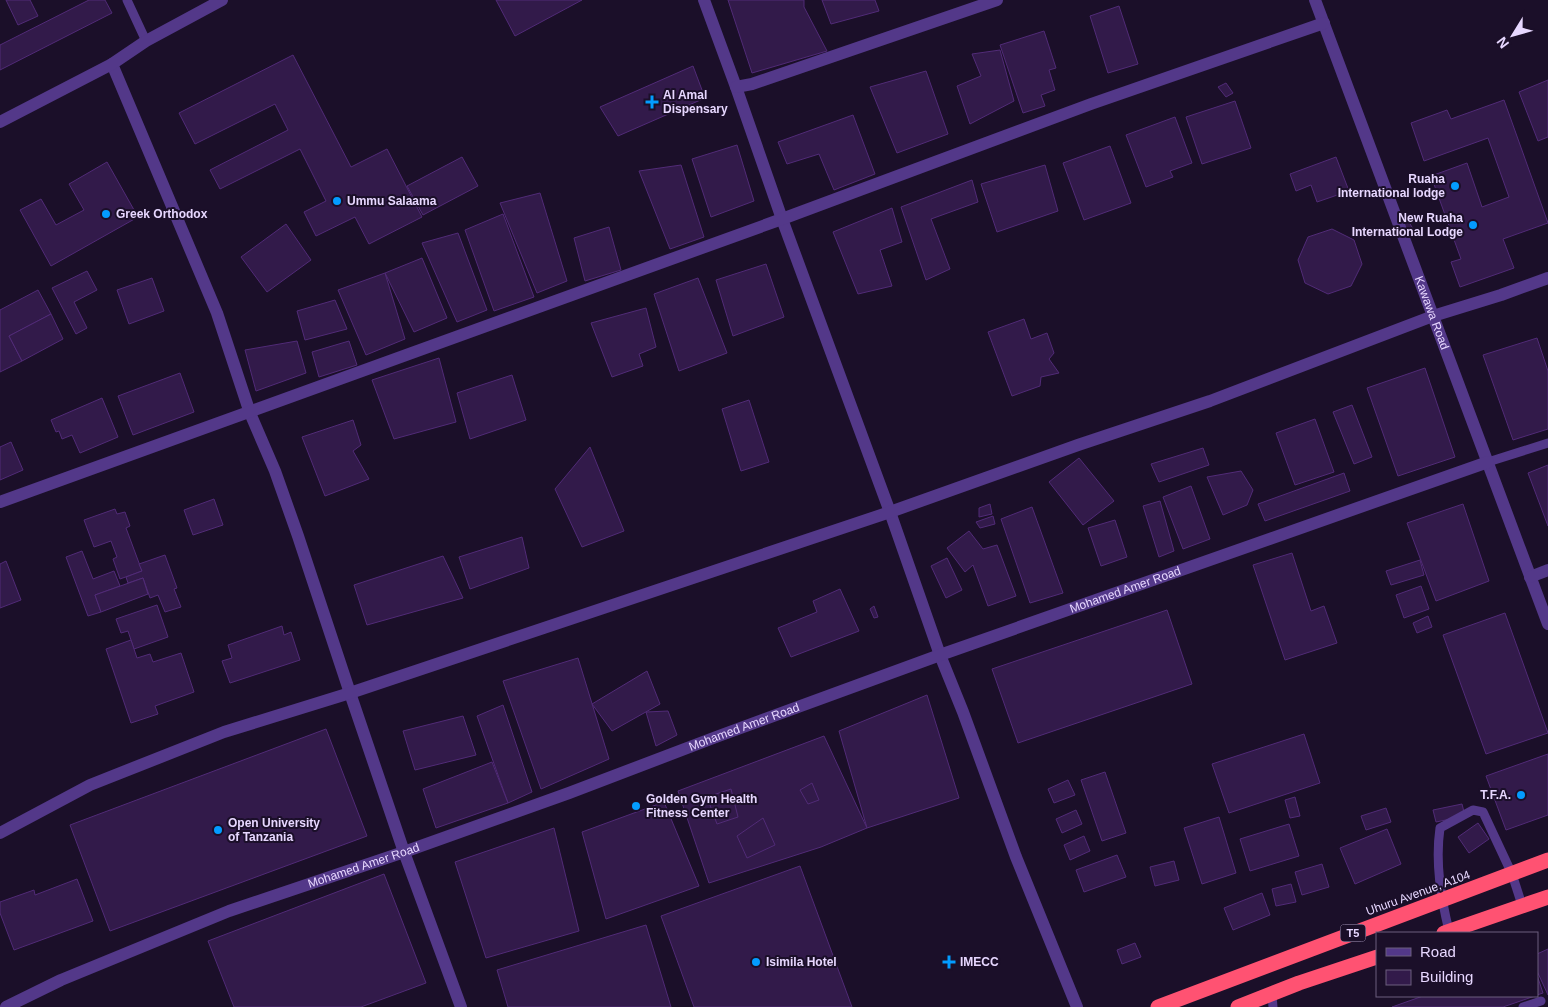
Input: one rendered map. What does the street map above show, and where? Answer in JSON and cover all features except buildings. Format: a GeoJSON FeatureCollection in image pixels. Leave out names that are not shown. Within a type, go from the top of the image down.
{"type":"FeatureCollection","features":[{"type":"Feature","properties":{"kind":"highway","name":"Uhuru Avenue, A104"},"geometry":{"type":"LineString","coordinates":[[1158,1007],[1548,860]]}},
{"type":"Feature","properties":{"kind":"highway"},"geometry":{"type":"LineString","coordinates":[[1446,932],[1548,896]]}},
{"type":"Feature","properties":{"kind":"highway","name":"T5"},"geometry":{"type":"LineString","coordinates":[[1238,1007],[1272,1001],[1376,957]]}},
{"type":"Feature","properties":{"kind":"street"},"geometry":{"type":"LineString","coordinates":[[0,122],[112,64],[146,41],[222,0]]}},
{"type":"Feature","properties":{"kind":"street"},"geometry":{"type":"LineString","coordinates":[[704,0],[940,655],[964,712],[1016,856],[1077,1007]]}},
{"type":"Feature","properties":{"kind":"street"},"geometry":{"type":"LineString","coordinates":[[736,87],[752,84],[997,0]]}},
{"type":"Feature","properties":{"kind":"street","name":"Kawawa Road"},"geometry":{"type":"LineString","coordinates":[[1315,0],[1548,624]]}},
{"type":"Feature","properties":{"kind":"street"},"geometry":{"type":"LineString","coordinates":[[0,502],[782,219],[1091,104],[1324,23]]}},
{"type":"Feature","properties":{"kind":"street"},"geometry":{"type":"LineString","coordinates":[[112,64],[217,313],[250,413],[275,472],[298,536],[404,852],[461,1007]]}},
{"type":"Feature","properties":{"kind":"street"},"geometry":{"type":"LineString","coordinates":[[0,833],[90,785],[224,732],[350,693],[890,512],[1210,400],[1433,316],[1548,278]]}},
{"type":"Feature","properties":{"kind":"street","name":"Mohamed Amer Road"},"geometry":{"type":"LineString","coordinates":[[6,1007],[61,980],[229,911],[568,794],[716,737],[940,655],[1488,462]]}},
{"type":"Feature","properties":{"kind":"street"},"geometry":{"type":"LineString","coordinates":[[1530,577],[1548,570]]}},
{"type":"Feature","properties":{"kind":"lane"},"geometry":{"type":"LineString","coordinates":[[127,0],[146,41]]}},
{"type":"Feature","properties":{"kind":"lane"},"geometry":{"type":"LineString","coordinates":[[1488,462],[1548,444]]}},
{"type":"Feature","properties":{"kind":"lane"},"geometry":{"type":"LineString","coordinates":[[1446,932],[1439,866],[1440,828],[1473,810],[1483,812],[1512,874],[1522,905]]}},
{"type":"Feature","properties":{"kind":"lane"},"geometry":{"type":"LineString","coordinates":[[1523,1007],[1541,1001]]}},
{"type":"Feature","properties":{"kind":"place","name":"Al Amal Dispensary"},"geometry":{"type":"Point","coordinates":[652,102]}},
{"type":"Feature","properties":{"kind":"place","name":"Ruaha International lodge"},"geometry":{"type":"Point","coordinates":[1455,186]}},
{"type":"Feature","properties":{"kind":"place","name":"Ummu Salaama"},"geometry":{"type":"Point","coordinates":[337,201]}},
{"type":"Feature","properties":{"kind":"place","name":"Greek Orthodox"},"geometry":{"type":"Point","coordinates":[106,214]}},
{"type":"Feature","properties":{"kind":"place","name":"New Ruaha International Lodge"},"geometry":{"type":"Point","coordinates":[1473,225]}},
{"type":"Feature","properties":{"kind":"place","name":"T.F.A."},"geometry":{"type":"Point","coordinates":[1521,795]}},
{"type":"Feature","properties":{"kind":"place","name":"Golden Gym Health Fitness Center"},"geometry":{"type":"Point","coordinates":[636,806]}},
{"type":"Feature","properties":{"kind":"place","name":"Open University of Tanzania"},"geometry":{"type":"Point","coordinates":[218,830]}},
{"type":"Feature","properties":{"kind":"place","name":"Isimila Hotel"},"geometry":{"type":"Point","coordinates":[756,962]}},
{"type":"Feature","properties":{"kind":"place","name":"IMECC"},"geometry":{"type":"Point","coordinates":[949,962]}}]}
